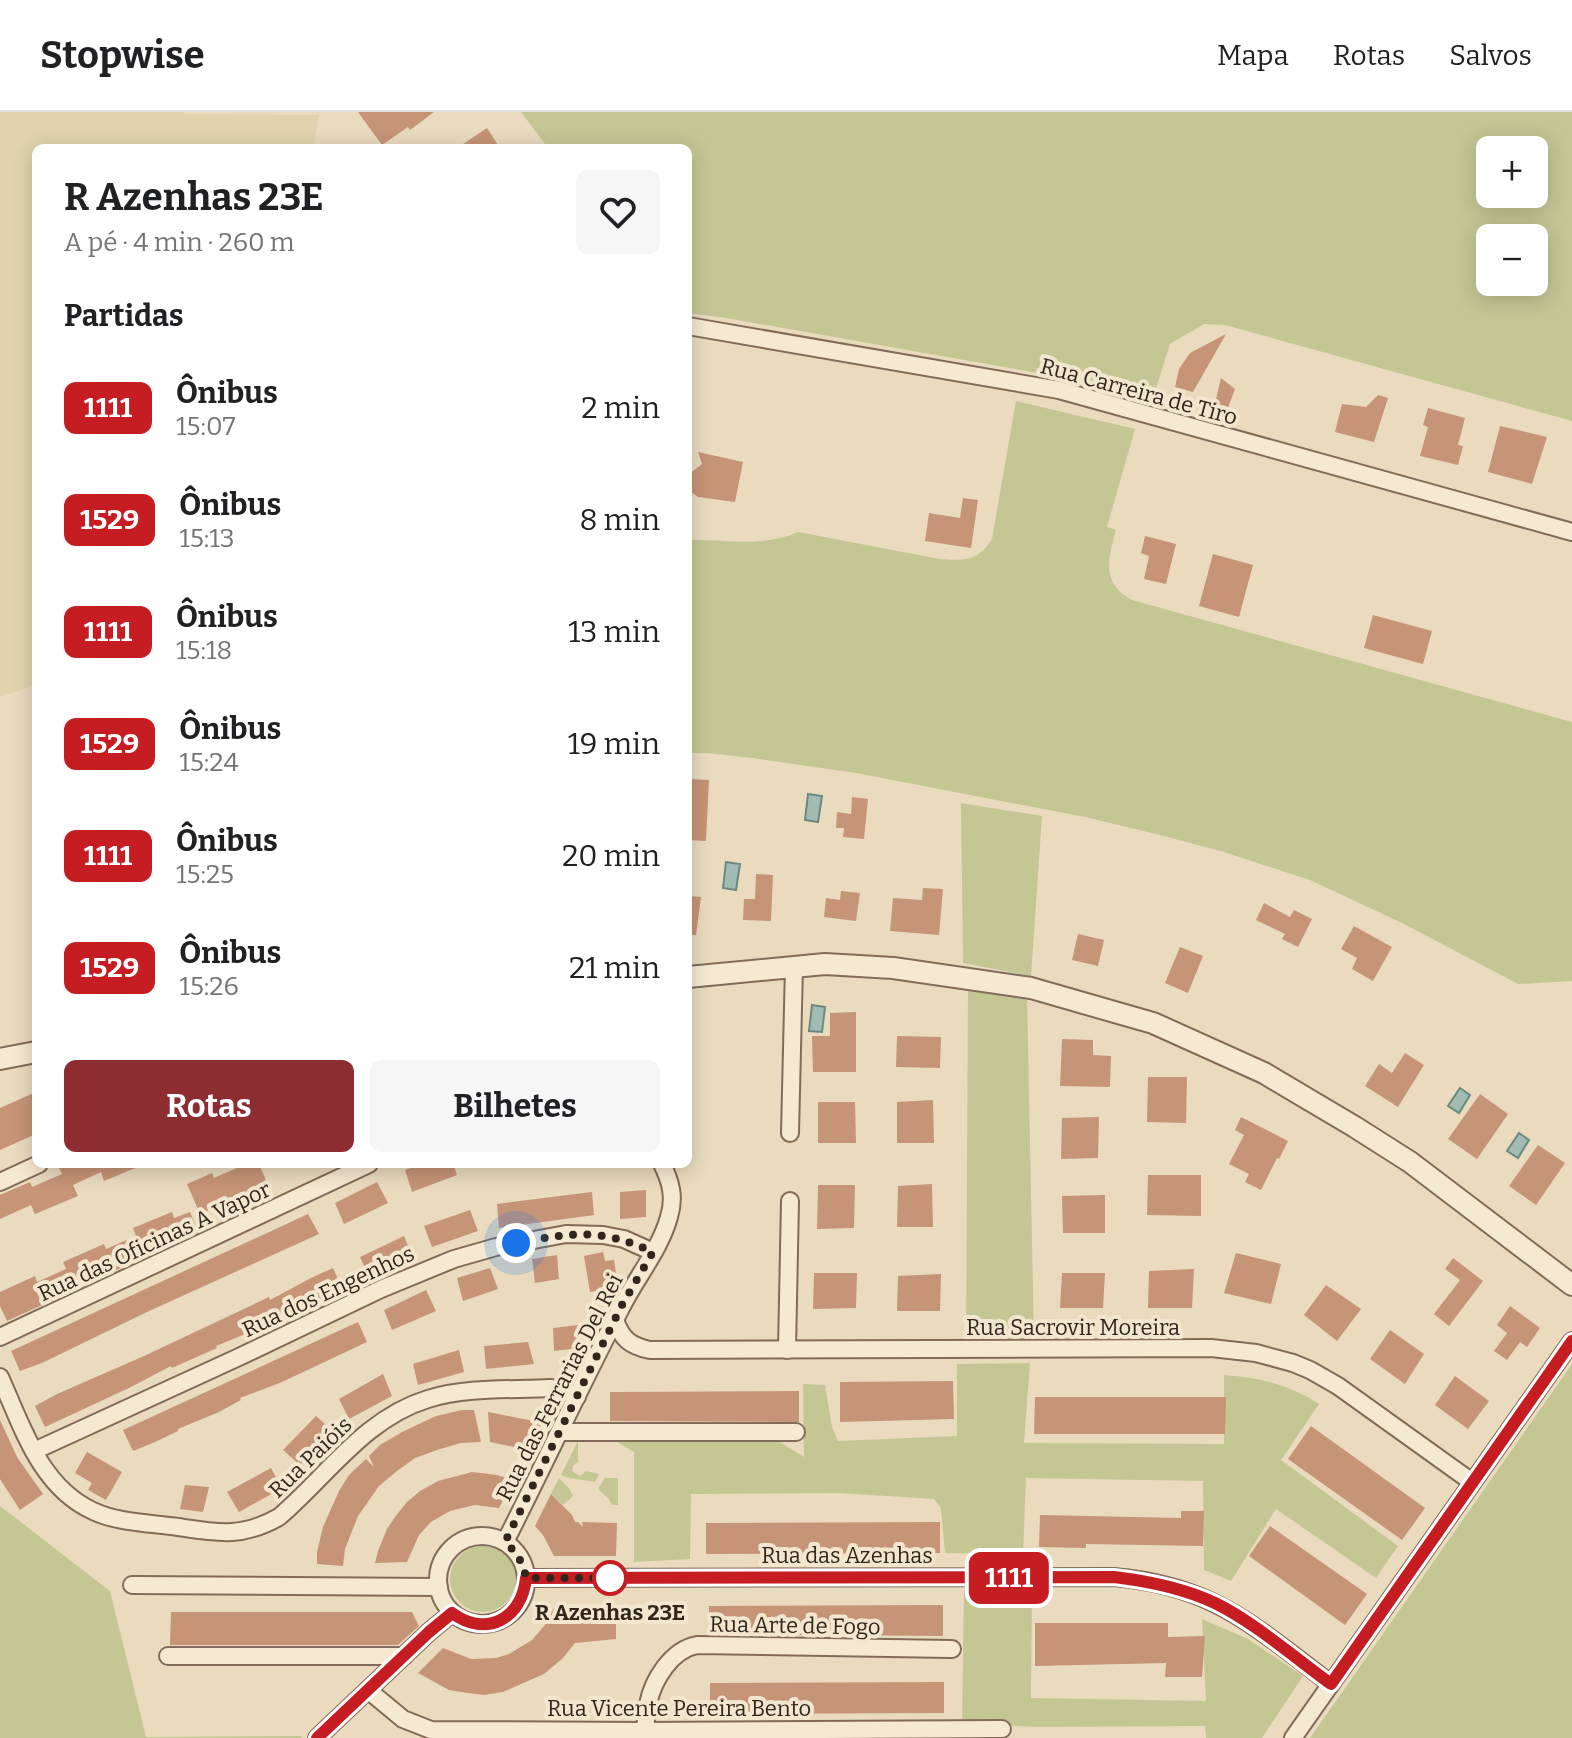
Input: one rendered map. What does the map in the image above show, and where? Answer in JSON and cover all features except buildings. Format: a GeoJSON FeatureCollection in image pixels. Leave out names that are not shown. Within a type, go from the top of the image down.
{"type":"FeatureCollection","features":[{"type":"Feature","properties":{"kind":"street","name":"Rua Carreira de Tiro"},"geometry":{"type":"LineString","coordinates":[[692,327],[1059,390],[1572,532]]}},
{"type":"Feature","properties":{"kind":"street"},"geometry":{"type":"LineString","coordinates":[[692,977],[825,964],[880,966],[1054,993],[1125,1014],[1181,1034],[1264,1073],[1388,1148],[1572,1285]]}},
{"type":"Feature","properties":{"kind":"street"},"geometry":{"type":"LineString","coordinates":[[790,1133],[794,966]]}},
{"type":"Feature","properties":{"kind":"street"},"geometry":{"type":"LineString","coordinates":[[0,1059],[32,1053]]}},
{"type":"Feature","properties":{"kind":"street"},"geometry":{"type":"LineString","coordinates":[[0,1182],[32,1167]]}},
{"type":"Feature","properties":{"kind":"street","name":"Rua das Oficinas A Vapor"},"geometry":{"type":"LineString","coordinates":[[0,1337],[360,1168]]}},
{"type":"Feature","properties":{"kind":"street"},"geometry":{"type":"LineString","coordinates":[[653,1252],[672,1206],[672,1191],[664,1168]]}},
{"type":"Feature","properties":{"kind":"street"},"geometry":{"type":"LineString","coordinates":[[787,1350],[790,1201]]}},
{"type":"Feature","properties":{"kind":"street","name":"Rua dos Engenhos"},"geometry":{"type":"LineString","coordinates":[[34,1451],[381,1289],[454,1259],[496,1247],[577,1233],[624,1239],[653,1252]]}},
{"type":"Feature","properties":{"kind":"street","name":"Rua das Ferrarias Del Rei"},"geometry":{"type":"LineString","coordinates":[[505,1542],[615,1320],[653,1252]]}},
{"type":"Feature","properties":{"kind":"street"},"geometry":{"type":"LineString","coordinates":[[615,1320],[622,1334],[635,1347]]}},
{"type":"Feature","properties":{"kind":"street"},"geometry":{"type":"LineString","coordinates":[[1293,1738],[1572,1341]]}},
{"type":"Feature","properties":{"kind":"street","name":"Rua Sacrovir Moreira"},"geometry":{"type":"LineString","coordinates":[[595,1360],[610,1351],[635,1347],[650,1350],[1211,1348],[1256,1353],[1293,1363],[1331,1382],[1472,1482]]}},
{"type":"Feature","properties":{"kind":"street","name":"Rua Paióis"},"geometry":{"type":"LineString","coordinates":[[0,1377],[34,1451],[58,1487],[92,1511],[113,1518],[214,1532],[246,1531],[279,1517],[371,1429],[420,1402],[469,1392],[550,1388],[577,1397]]}},
{"type":"Feature","properties":{"kind":"street"},"geometry":{"type":"LineString","coordinates":[[560,1432],[796,1432]]}},
{"type":"Feature","properties":{"kind":"street"},"geometry":{"type":"LineString","coordinates":[[473,1537],[495,1538],[505,1542],[518,1554],[526,1578],[521,1602],[513,1611],[504,1619],[480,1624],[452,1613],[442,1597],[438,1576],[453,1547],[473,1537]]}},
{"type":"Feature","properties":{"kind":"street","name":"Rua das Azenhas"},"geometry":{"type":"LineString","coordinates":[[526,1578],[1134,1579],[1217,1604],[1331,1684]]}},
{"type":"Feature","properties":{"kind":"street"},"geometry":{"type":"LineString","coordinates":[[132,1585],[439,1587]]}},
{"type":"Feature","properties":{"kind":"street"},"geometry":{"type":"LineString","coordinates":[[317,1738],[452,1613]]}},
{"type":"Feature","properties":{"kind":"street","name":"Rua Arte de Fogo"},"geometry":{"type":"LineString","coordinates":[[645,1731],[648,1704],[658,1679],[672,1659],[686,1647],[952,1649]]}},
{"type":"Feature","properties":{"kind":"street"},"geometry":{"type":"LineString","coordinates":[[168,1656],[404,1656]]}},
{"type":"Feature","properties":{"kind":"street","name":"Rua Vicente Pereira Bento"},"geometry":{"type":"LineString","coordinates":[[368,1690],[403,1719],[431,1730],[1002,1729]]}},
{"type":"Feature","properties":{"kind":"shaded area"},"geometry":{"type":"Polygon","coordinates":[[[0,112],[319,115],[314,144],[32,144],[32,686],[0,697],[0,112]]]}},
{"type":"Feature","properties":{"kind":"green space"},"geometry":{"type":"Polygon","coordinates":[[[521,112],[1572,112],[1572,421],[1225,325],[1204,324],[1170,344],[1152,401],[1032,372],[692,314],[692,144],[545,144],[521,112]]]}},
{"type":"Feature","properties":{"kind":"green space"},"geometry":{"type":"Polygon","coordinates":[[[1016,401],[1135,429],[1107,527],[1116,530],[1109,561],[1111,578],[1115,586],[1132,600],[1572,722],[1572,981],[1518,984],[1404,924],[1310,880],[1156,834],[1085,817],[856,773],[692,753],[692,540],[771,540],[798,532],[940,559],[964,559],[976,556],[992,539],[1016,401]]]}},
{"type":"Feature","properties":{"kind":"green space"},"geometry":{"type":"Polygon","coordinates":[[[961,803],[1042,816],[1031,976],[963,963],[961,803]]]}},
{"type":"Feature","properties":{"kind":"green space"},"geometry":{"type":"Polygon","coordinates":[[[968,986],[1027,993],[1034,1340],[966,1343],[968,986]]]}},
{"type":"Feature","properties":{"kind":"green space"},"geometry":{"type":"Polygon","coordinates":[[[1030,1363],[1024,1443],[1224,1444],[1224,1375],[1261,1380],[1297,1392],[1319,1404],[1281,1460],[1398,1546],[1376,1578],[1276,1509],[1231,1581],[1204,1570],[1203,1481],[1026,1478],[1023,1554],[945,1553],[941,1508],[934,1499],[839,1493],[691,1494],[690,1559],[634,1562],[634,1452],[617,1442],[618,1438],[773,1438],[804,1457],[803,1384],[825,1385],[832,1427],[838,1441],[957,1436],[957,1364],[1030,1363]]]}},
{"type":"Feature","properties":{"kind":"green space"},"geometry":{"type":"Polygon","coordinates":[[[1572,1364],[1572,1738],[1310,1738],[1572,1364]]]}},
{"type":"Feature","properties":{"kind":"green space"},"geometry":{"type":"Polygon","coordinates":[[[578,1441],[578,1462],[572,1471],[580,1476],[586,1471],[599,1474],[595,1482],[561,1475],[578,1441]]]}},
{"type":"Feature","properties":{"kind":"green space"},"geometry":{"type":"Polygon","coordinates":[[[559,1478],[573,1496],[563,1505],[551,1494],[559,1478]]]}},
{"type":"Feature","properties":{"kind":"green space"},"geometry":{"type":"Polygon","coordinates":[[[605,1478],[618,1478],[618,1505],[612,1505],[598,1489],[605,1478]]]}},
{"type":"Feature","properties":{"kind":"green space"},"geometry":{"type":"Polygon","coordinates":[[[0,1506],[110,1591],[146,1737],[303,1736],[0,1738],[0,1506]]]}},
{"type":"Feature","properties":{"kind":"green space"},"geometry":{"type":"Polygon","coordinates":[[[476,1546],[490,1546],[502,1551],[511,1560],[516,1579],[514,1592],[507,1603],[490,1612],[476,1612],[464,1607],[455,1598],[450,1586],[450,1572],[455,1560],[464,1551],[476,1546]]]}},
{"type":"Feature","properties":{"kind":"green space"},"geometry":{"type":"Polygon","coordinates":[[[964,1589],[1032,1594],[1031,1698],[1206,1701],[1202,1619],[1248,1639],[1303,1676],[1262,1738],[1206,1738],[1205,1726],[1036,1727],[962,1723],[964,1589]]]}},
{"type":"Feature","properties":{"kind":"water"},"geometry":{"type":"Polygon","coordinates":[[[808,794],[822,796],[818,822],[805,820],[808,794]]]}},
{"type":"Feature","properties":{"kind":"water"},"geometry":{"type":"Polygon","coordinates":[[[726,862],[740,864],[736,890],[723,888],[726,862]]]}},
{"type":"Feature","properties":{"kind":"water"},"geometry":{"type":"Polygon","coordinates":[[[812,1005],[825,1007],[822,1032],[809,1031],[812,1005]]]}},
{"type":"Feature","properties":{"kind":"water"},"geometry":{"type":"Polygon","coordinates":[[[1460,1088],[1470,1095],[1459,1113],[1448,1106],[1460,1088]]]}},
{"type":"Feature","properties":{"kind":"water"},"geometry":{"type":"Polygon","coordinates":[[[1519,1133],[1529,1140],[1518,1158],[1507,1151],[1519,1133]]]}},
{"type":"Feature","properties":{"kind":"bus line","name":"1111"},"geometry":{"type":"LineString","coordinates":[[317,1738],[452,1613],[480,1624],[504,1619],[521,1602],[526,1578],[1134,1579],[1189,1593],[1217,1604],[1331,1684],[1572,1341]]}},
{"type":"Feature","properties":{"kind":"place","name":"R Azenhas 23E"},"geometry":{"type":"Point","coordinates":[610,1578]}},
{"type":"Feature","properties":{"kind":"route"},"geometry":{"type":"LineString","coordinates":[[516,1243],[588,1233],[624,1239],[653,1252],[622,1305],[505,1542],[518,1554],[526,1578],[610,1578]]}}]}
